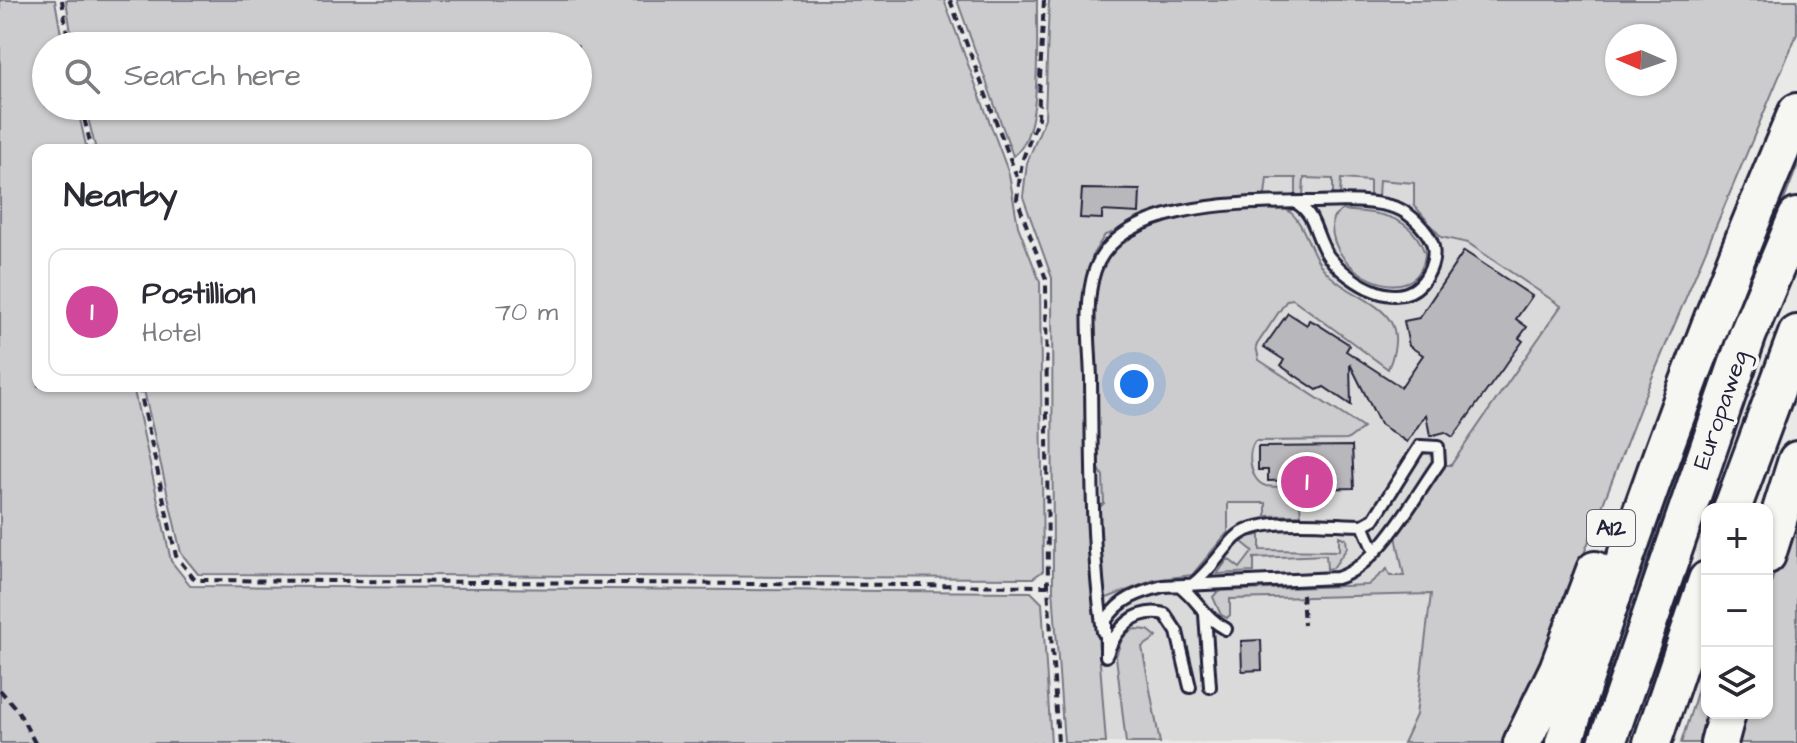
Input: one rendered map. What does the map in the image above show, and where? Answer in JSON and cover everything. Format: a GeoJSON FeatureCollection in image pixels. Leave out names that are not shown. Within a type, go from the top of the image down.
{"type":"FeatureCollection","features":[{"type":"Feature","properties":{"kind":"highway","name":"A12"},"geometry":{"type":"LineString","coordinates":[[1564,743],[1621,563],[1711,319],[1797,112]]}},
{"type":"Feature","properties":{"kind":"highway","name":"Europaweg"},"geometry":{"type":"LineString","coordinates":[[1607,743],[1748,334],[1797,217]]}},
{"type":"Feature","properties":{"kind":"highway","name":"A12"},"geometry":{"type":"LineString","coordinates":[[1522,743],[1558,669],[1656,410],[1711,319]]}},
{"type":"Feature","properties":{"kind":"highway","name":"Europaweg"},"geometry":{"type":"LineString","coordinates":[[1734,503],[1797,334]]}},
{"type":"Feature","properties":{"kind":"highway"},"geometry":{"type":"LineString","coordinates":[[1773,536],[1797,460]]}},
{"type":"Feature","properties":{"kind":"highway"},"geometry":{"type":"LineString","coordinates":[[1652,743],[1701,598]]}},
{"type":"Feature","properties":{"kind":"highway"},"geometry":{"type":"LineString","coordinates":[[1719,743],[1725,719]]}},
{"type":"Feature","properties":{"kind":"lane"},"geometry":{"type":"LineString","coordinates":[[1190,687],[1177,632],[1165,614],[1144,612],[1134,616],[1112,639],[1106,656],[1096,585],[1093,513],[1090,307],[1095,270],[1102,256],[1120,238],[1169,215],[1229,204],[1295,202],[1377,204],[1406,212],[1431,240],[1434,251],[1427,275],[1412,290],[1398,295],[1384,295],[1366,288],[1327,255],[1310,213],[1295,202]]}},
{"type":"Feature","properties":{"kind":"lane"},"geometry":{"type":"LineString","coordinates":[[1103,632],[1106,620],[1124,599],[1163,586],[1337,578],[1351,574],[1374,551],[1439,463],[1438,447],[1420,446],[1374,519],[1363,525],[1271,525],[1249,529],[1236,538],[1193,584]]}},
{"type":"Feature","properties":{"kind":"lane"},"geometry":{"type":"LineString","coordinates":[[1363,525],[1374,551]]}},
{"type":"Feature","properties":{"kind":"lane"},"geometry":{"type":"LineString","coordinates":[[1180,586],[1205,614],[1226,629]]}},
{"type":"Feature","properties":{"kind":"lane"},"geometry":{"type":"LineString","coordinates":[[1205,614],[1210,687]]}},
{"type":"Feature","properties":{"kind":"path"},"geometry":{"type":"LineString","coordinates":[[62,0],[67,32]]}},
{"type":"Feature","properties":{"kind":"path"},"geometry":{"type":"LineString","coordinates":[[950,0],[1018,179]]}},
{"type":"Feature","properties":{"kind":"path"},"geometry":{"type":"LineString","coordinates":[[1044,0],[1038,118],[1018,179],[1017,199],[1046,279],[1048,586],[1058,743]]}},
{"type":"Feature","properties":{"kind":"path"},"geometry":{"type":"LineString","coordinates":[[84,120],[90,144]]}},
{"type":"Feature","properties":{"kind":"path"},"geometry":{"type":"LineString","coordinates":[[140,392],[176,556],[195,580],[1048,586]]}},
{"type":"Feature","properties":{"kind":"path"},"geometry":{"type":"LineString","coordinates":[[1302,598],[1304,625]]}},
{"type":"Feature","properties":{"kind":"path"},"geometry":{"type":"LineString","coordinates":[[0,690],[18,711],[35,743]]}},
{"type":"Feature","properties":{"kind":"shaded area"},"geometry":{"type":"Polygon","coordinates":[[[0,0],[55,0],[61,32],[32,32],[32,120],[80,120],[86,144],[32,144],[32,392],[134,392],[171,561],[191,586],[1031,592],[1042,603],[1051,743],[0,743],[0,0]]]}},
{"type":"Feature","properties":{"kind":"shaded area"},"geometry":{"type":"Polygon","coordinates":[[[66,0],[944,0],[1009,174],[1018,226],[1040,282],[1043,571],[1033,578],[198,574],[181,553],[144,392],[592,392],[592,144],[94,144],[88,120],[592,120],[592,32],[71,32],[66,0]]]}},
{"type":"Feature","properties":{"kind":"shaded area"},"geometry":{"type":"Polygon","coordinates":[[[957,0],[1037,0],[1034,108],[1023,145],[1013,156],[957,0]]]}},
{"type":"Feature","properties":{"kind":"shaded area"},"geometry":{"type":"Polygon","coordinates":[[[1049,0],[1797,0],[1797,34],[1646,392],[1529,697],[1508,743],[1403,743],[1416,715],[1431,594],[1230,599],[1230,615],[1227,618],[1221,615],[1213,597],[1218,591],[1368,585],[1387,569],[1390,576],[1404,576],[1396,536],[1445,465],[1451,465],[1561,306],[1468,243],[1441,237],[1414,205],[1414,183],[1379,180],[1378,197],[1370,197],[1370,181],[1341,179],[1340,195],[1333,195],[1333,179],[1304,178],[1303,195],[1296,195],[1296,178],[1267,178],[1265,195],[1194,204],[1152,215],[1105,235],[1093,254],[1088,279],[1089,516],[1106,743],[1064,743],[1053,589],[1052,278],[1023,197],[1027,163],[1045,118],[1049,0]]]}},
{"type":"Feature","properties":{"kind":"shaded area"},"geometry":{"type":"Polygon","coordinates":[[[1797,144],[1797,167],[1675,478],[1587,743],[1577,743],[1612,633],[1797,144]]]}},
{"type":"Feature","properties":{"kind":"shaded area"},"geometry":{"type":"Polygon","coordinates":[[[1072,169],[1465,177],[1609,302],[1420,743],[1099,743],[1072,169]]]}},
{"type":"Feature","properties":{"kind":"shaded area"},"geometry":{"type":"Polygon","coordinates":[[[1240,209],[1286,209],[1298,221],[1322,267],[1335,280],[1388,317],[1394,330],[1395,347],[1388,369],[1293,299],[1287,300],[1256,346],[1259,360],[1363,428],[1347,440],[1255,441],[1250,459],[1256,479],[1266,486],[1298,486],[1301,515],[1266,516],[1266,503],[1228,503],[1228,532],[1192,575],[1154,580],[1107,598],[1102,590],[1097,510],[1104,503],[1103,476],[1097,465],[1093,357],[1096,299],[1108,258],[1135,234],[1171,220],[1240,209]]]}},
{"type":"Feature","properties":{"kind":"shaded area"},"geometry":{"type":"Polygon","coordinates":[[[1342,210],[1381,215],[1403,223],[1412,231],[1425,254],[1419,273],[1407,282],[1390,284],[1373,280],[1356,270],[1342,256],[1334,238],[1333,218],[1342,210]]]}},
{"type":"Feature","properties":{"kind":"shaded area"},"geometry":{"type":"Polygon","coordinates":[[[1797,497],[1797,743],[1732,743],[1738,719],[1773,719],[1773,577],[1797,497]]]}},
{"type":"Feature","properties":{"kind":"shaded area"},"geometry":{"type":"Polygon","coordinates":[[[1260,535],[1260,550],[1339,551],[1339,536],[1346,539],[1347,548],[1333,568],[1327,569],[1326,555],[1254,558],[1254,572],[1217,574],[1228,559],[1240,568],[1253,551],[1242,542],[1248,537],[1260,535]]]}},
{"type":"Feature","properties":{"kind":"shaded area"},"geometry":{"type":"Polygon","coordinates":[[[1135,629],[1148,630],[1157,637],[1142,647],[1160,743],[1126,743],[1116,656],[1123,636],[1135,629]]]}},
{"type":"Feature","properties":{"kind":"shaded area"},"geometry":{"type":"Polygon","coordinates":[[[1701,680],[1701,719],[1715,719],[1709,743],[1681,743],[1701,680]]]}},
{"type":"Feature","properties":{"kind":"building"},"geometry":{"type":"Polygon","coordinates":[[[1082,189],[1140,190],[1139,213],[1102,211],[1102,219],[1080,218],[1082,189]]]}},
{"type":"Feature","properties":{"kind":"building"},"geometry":{"type":"Polygon","coordinates":[[[1464,251],[1532,296],[1516,319],[1527,327],[1519,338],[1523,341],[1453,437],[1445,432],[1430,436],[1426,414],[1407,442],[1380,424],[1350,364],[1351,405],[1324,387],[1317,390],[1284,368],[1281,365],[1284,360],[1264,347],[1288,313],[1307,325],[1309,320],[1314,322],[1347,343],[1346,351],[1401,387],[1423,355],[1409,346],[1404,321],[1419,318],[1464,251]]]}},
{"type":"Feature","properties":{"kind":"building"},"geometry":{"type":"Polygon","coordinates":[[[1352,446],[1354,488],[1301,489],[1301,480],[1268,481],[1268,470],[1258,470],[1258,447],[1352,446]]]}},
{"type":"Feature","properties":{"kind":"building"},"geometry":{"type":"Polygon","coordinates":[[[1261,640],[1262,670],[1242,671],[1241,641],[1261,640]]]}},
{"type":"Feature","properties":{"kind":"place","name":"Postillion"},"geometry":{"type":"Point","coordinates":[1307,482]}}]}
